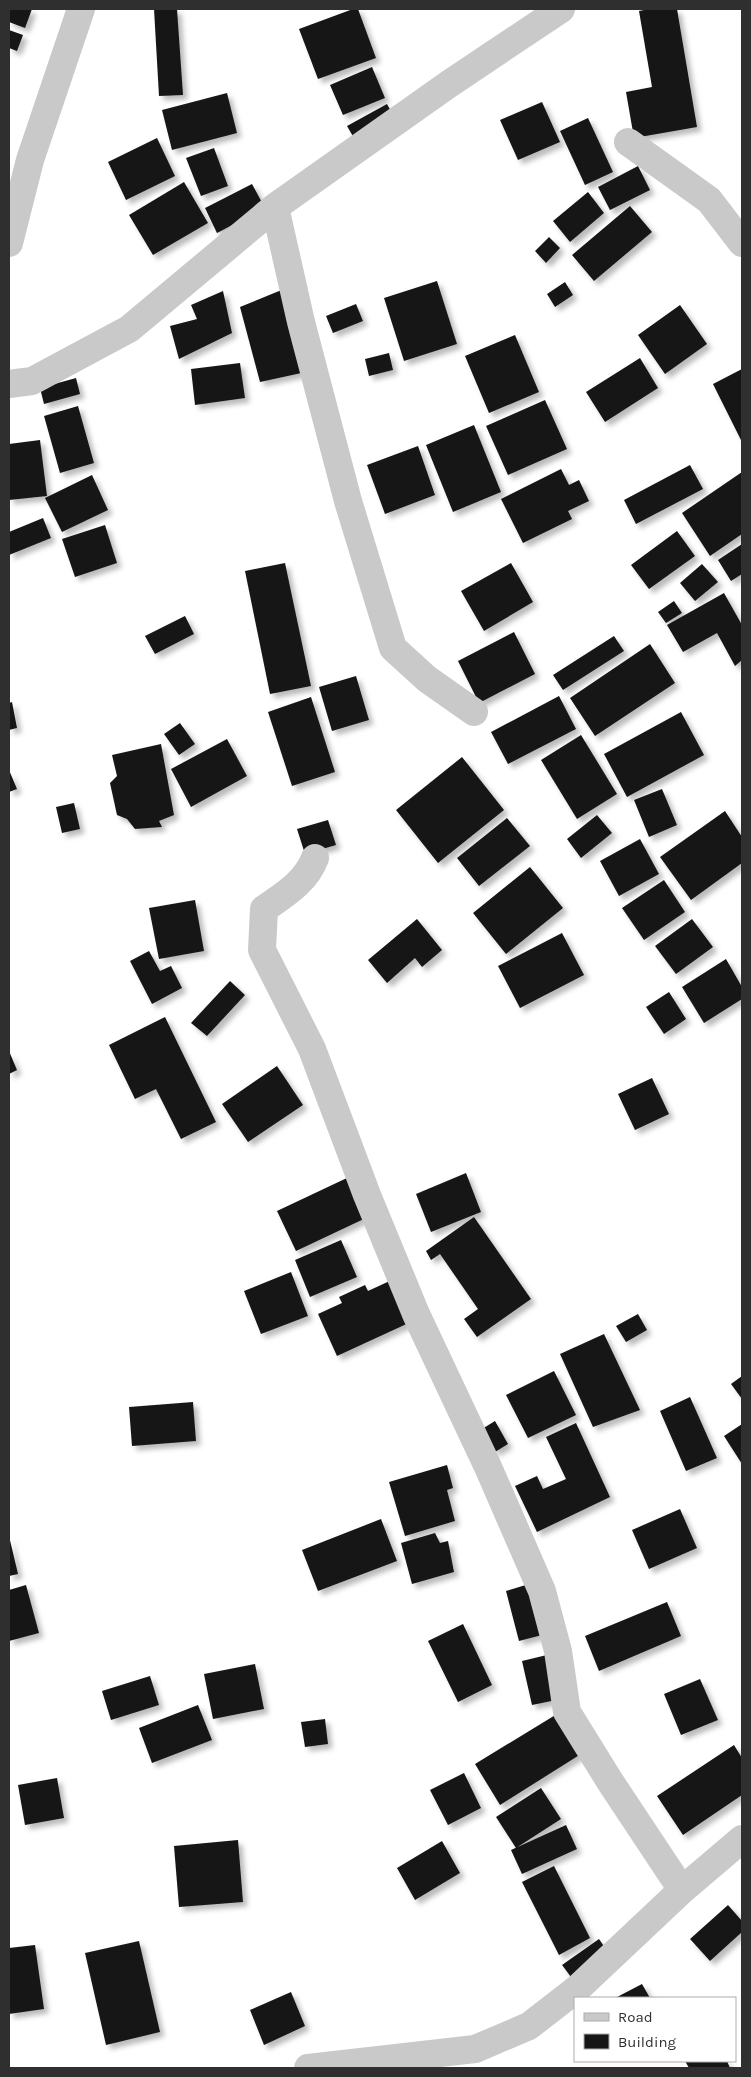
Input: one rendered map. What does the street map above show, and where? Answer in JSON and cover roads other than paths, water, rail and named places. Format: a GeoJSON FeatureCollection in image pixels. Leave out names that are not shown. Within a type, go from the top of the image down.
{"type":"FeatureCollection","features":[{"type":"Feature","properties":{"kind":"street"},"geometry":{"type":"LineString","coordinates":[[9,243],[30,160],[80,9]]}},
{"type":"Feature","properties":{"kind":"street"},"geometry":{"type":"LineString","coordinates":[[9,384],[32,382],[129,330],[275,207],[449,84],[561,9]]}},
{"type":"Feature","properties":{"kind":"street"},"geometry":{"type":"LineString","coordinates":[[628,142],[709,200],[742,243]]}},
{"type":"Feature","properties":{"kind":"street"},"geometry":{"type":"LineString","coordinates":[[275,207],[301,322],[348,502],[393,648],[426,680],[474,712]]}},
{"type":"Feature","properties":{"kind":"street"},"geometry":{"type":"LineString","coordinates":[[315,858],[312,867],[301,882],[264,910],[262,950],[312,1049],[367,1195],[416,1314],[488,1467],[542,1591],[558,1651],[567,1712],[611,1783],[682,1890]]}},
{"type":"Feature","properties":{"kind":"street"},"geometry":{"type":"LineString","coordinates":[[308,2068],[475,2049],[529,2026],[578,1988],[682,1890],[742,1838]]}}]}
